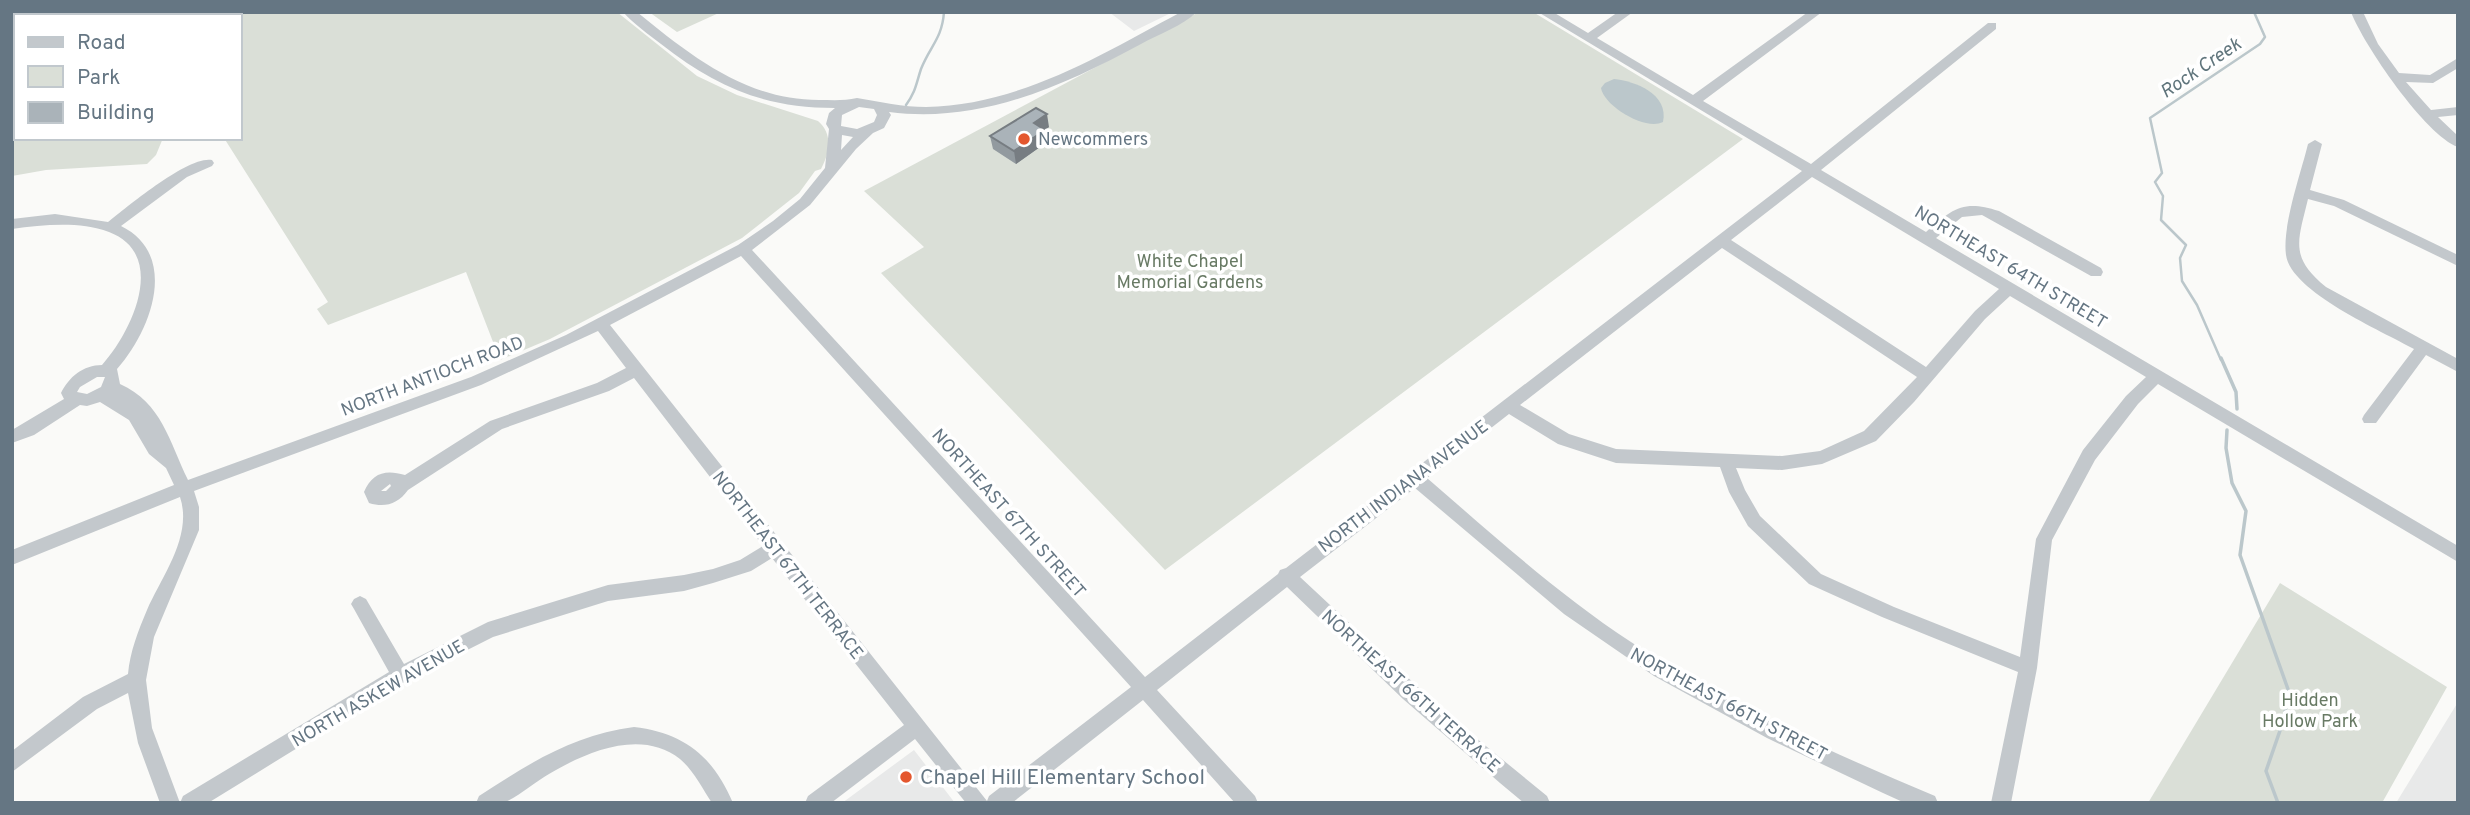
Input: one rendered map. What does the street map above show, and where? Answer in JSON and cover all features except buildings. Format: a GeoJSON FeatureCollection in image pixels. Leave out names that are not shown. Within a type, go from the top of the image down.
{"type":"FeatureCollection","features":[{"type":"Feature","properties":{"kind":"street"},"geometry":{"type":"LineString","coordinates":[[629,12],[708,74],[746,91],[781,102],[866,102],[925,112]]}},
{"type":"Feature","properties":{"kind":"street"},"geometry":{"type":"LineString","coordinates":[[781,102],[790,108],[816,114],[850,134],[866,133],[879,125],[925,112],[982,104],[1047,85],[1191,12]]}},
{"type":"Feature","properties":{"kind":"street","name":"NORTHEAST 64TH STREET"},"geometry":{"type":"LineString","coordinates":[[1544,12],[2458,555]]}},
{"type":"Feature","properties":{"kind":"street"},"geometry":{"type":"LineString","coordinates":[[1588,38],[1626,12]]}},
{"type":"Feature","properties":{"kind":"street"},"geometry":{"type":"LineString","coordinates":[[1695,101],[1816,12]]}},
{"type":"Feature","properties":{"kind":"street"},"geometry":{"type":"LineString","coordinates":[[2357,12],[2374,50],[2395,77],[2458,144]]}},
{"type":"Feature","properties":{"kind":"street","name":"NORTH INDIANA AVENUE"},"geometry":{"type":"LineString","coordinates":[[996,803],[1286,575],[1811,171],[1992,26]]}},
{"type":"Feature","properties":{"kind":"street"},"geometry":{"type":"LineString","coordinates":[[2395,77],[2433,79],[2458,62]]}},
{"type":"Feature","properties":{"kind":"street"},"geometry":{"type":"LineString","coordinates":[[832,169],[836,113],[849,104]]}},
{"type":"Feature","properties":{"kind":"street"},"geometry":{"type":"LineString","coordinates":[[879,106],[884,115],[879,125]]}},
{"type":"Feature","properties":{"kind":"street"},"geometry":{"type":"LineString","coordinates":[[2429,114],[2458,111]]}},
{"type":"Feature","properties":{"kind":"street","name":"NORTH ANTIOCH ROAD"},"geometry":{"type":"LineString","coordinates":[[12,558],[105,518],[477,382],[601,324],[743,249],[798,208],[866,133]]}},
{"type":"Feature","properties":{"kind":"street"},"geometry":{"type":"LineString","coordinates":[[2315,144],[2302,192],[2292,253],[2300,271],[2321,291],[2458,366]]}},
{"type":"Feature","properties":{"kind":"street"},"geometry":{"type":"LineString","coordinates":[[110,227],[182,174],[207,163]]}},
{"type":"Feature","properties":{"kind":"street"},"geometry":{"type":"LineString","coordinates":[[2302,192],[2339,204],[2458,261]]}},
{"type":"Feature","properties":{"kind":"street"},"geometry":{"type":"LineString","coordinates":[[1927,239],[1962,209],[1978,208],[1994,214],[2096,272]]}},
{"type":"Feature","properties":{"kind":"street"},"geometry":{"type":"LineString","coordinates":[[12,224],[55,219],[110,227],[134,242],[144,260],[147,294],[144,309],[129,345],[106,371],[87,374],[74,383],[69,393],[75,400]]}},
{"type":"Feature","properties":{"kind":"street"},"geometry":{"type":"LineString","coordinates":[[1720,240],[1927,375]]}},
{"type":"Feature","properties":{"kind":"street","name":"NORTHEAST 67TH STREET"},"geometry":{"type":"LineString","coordinates":[[743,249],[1248,803]]}},
{"type":"Feature","properties":{"kind":"street"},"geometry":{"type":"LineString","coordinates":[[1508,406],[1564,439],[1616,456],[1782,463],[1840,451],[1870,436],[1980,315],[2009,288]]}},
{"type":"Feature","properties":{"kind":"street","name":"NORTHEAST 67TH TERRACE"},"geometry":{"type":"LineString","coordinates":[[601,324],[774,548],[978,803]]}},
{"type":"Feature","properties":{"kind":"street"},"geometry":{"type":"LineString","coordinates":[[2370,419],[2423,348]]}},
{"type":"Feature","properties":{"kind":"street"},"geometry":{"type":"LineString","coordinates":[[401,486],[496,425],[603,387],[636,370]]}},
{"type":"Feature","properties":{"kind":"street"},"geometry":{"type":"LineString","coordinates":[[12,437],[29,430],[75,400],[87,400],[106,391],[114,377],[106,371]]}},
{"type":"Feature","properties":{"kind":"street"},"geometry":{"type":"LineString","coordinates":[[2001,803],[2028,668],[2044,539],[2089,455],[2132,400],[2157,376]]}},
{"type":"Feature","properties":{"kind":"street"},"geometry":{"type":"LineString","coordinates":[[106,391],[137,419],[157,455],[172,463],[186,488],[192,516],[191,530],[148,626],[137,679],[142,729],[170,803]]}},
{"type":"Feature","properties":{"kind":"street"},"geometry":{"type":"LineString","coordinates":[[1726,462],[1737,492],[1754,521],[1815,579],[1888,612],[2028,668]]}},
{"type":"Feature","properties":{"kind":"street","name":"NORTHEAST 66TH STREET"},"geometry":{"type":"LineString","coordinates":[[1414,477],[1536,582],[1625,648],[1701,693],[1808,749],[1928,803]]}},
{"type":"Feature","properties":{"kind":"street","name":"NORTH ASKEW AVENUE"},"geometry":{"type":"LineString","coordinates":[[190,803],[400,676],[488,630],[608,593],[674,585],[713,576],[745,566],[774,548]]}},
{"type":"Feature","properties":{"kind":"street","name":"NORTHEAST 66TH TERRACE"},"geometry":{"type":"LineString","coordinates":[[1286,575],[1414,699],[1540,803]]}},
{"type":"Feature","properties":{"kind":"street"},"geometry":{"type":"LineString","coordinates":[[360,604],[400,676]]}},
{"type":"Feature","properties":{"kind":"street"},"geometry":{"type":"LineString","coordinates":[[12,763],[90,703],[137,679]]}},
{"type":"Feature","properties":{"kind":"street"},"geometry":{"type":"LineString","coordinates":[[815,803],[916,727]]}},
{"type":"Feature","properties":{"kind":"street"},"geometry":{"type":"LineString","coordinates":[[486,803],[562,755],[601,741],[639,736],[665,741],[687,752],[723,803]]}},
{"type":"Feature","properties":{"kind":"shaded area"},"geometry":{"type":"Polygon","coordinates":[[[1109,12],[1173,12],[1134,31],[1109,12]]]}},
{"type":"Feature","properties":{"kind":"shaded area"},"geometry":{"type":"Polygon","coordinates":[[[1614,79],[1640,86],[1656,97],[1661,104],[1663,122],[1655,124],[1636,120],[1609,102],[1601,88],[1614,79]]]}},
{"type":"Feature","properties":{"kind":"shaded area"},"geometry":{"type":"Polygon","coordinates":[[[2458,702],[2458,803],[2396,803],[2458,702]]]}},
{"type":"Feature","properties":{"kind":"shaded area","name":"Chapel Hill Elementary School"},"geometry":{"type":"Polygon","coordinates":[[[914,750],[955,803],[842,803],[914,750]]]}},
{"type":"Feature","properties":{"kind":"green space"},"geometry":{"type":"Polygon","coordinates":[[[12,12],[617,12],[697,76],[737,95],[818,121],[826,132],[829,144],[821,169],[815,171],[799,193],[742,238],[550,339],[500,360],[466,272],[328,325],[317,309],[328,302],[225,140],[242,140],[242,14],[14,14],[14,140],[162,140],[156,155],[147,164],[46,170],[12,176],[12,12]]]}},
{"type":"Feature","properties":{"kind":"green space"},"geometry":{"type":"Polygon","coordinates":[[[649,12],[721,12],[677,32],[649,12]]]}},
{"type":"Feature","properties":{"kind":"green space","name":"White Chapel Memorial Gardens"},"geometry":{"type":"Polygon","coordinates":[[[1199,12],[1533,12],[1743,139],[1165,570],[881,273],[924,247],[864,191],[1199,12]]]}},
{"type":"Feature","properties":{"kind":"green space","name":"Hidden Hollow Park"},"geometry":{"type":"Polygon","coordinates":[[[2280,583],[2447,687],[2382,803],[2148,803],[2280,583]]]}},
{"type":"Feature","properties":{"kind":"waterway"},"geometry":{"type":"LineString","coordinates":[[906,105],[914,91],[924,61],[938,36],[944,12]]}},
{"type":"Feature","properties":{"kind":"waterway","name":"Rock Creek"},"geometry":{"type":"LineString","coordinates":[[2221,360],[2197,305],[2182,281],[2180,258],[2186,245],[2161,220],[2163,196],[2155,182],[2162,173],[2150,118],[2260,44],[2265,37],[2254,12]]}},
{"type":"Feature","properties":{"kind":"waterway","name":"Rock Creek"},"geometry":{"type":"LineString","coordinates":[[2221,358],[2236,392],[2237,409]]}},
{"type":"Feature","properties":{"kind":"waterway","name":"Rock Creek"},"geometry":{"type":"LineString","coordinates":[[2227,430],[2226,448],[2232,483],[2246,511],[2240,555],[2289,692],[2283,722],[2266,771],[2278,803]]}},
{"type":"Feature","properties":{"kind":"place","name":"Newcommers"},"geometry":{"type":"Point","coordinates":[1024,139]}},
{"type":"Feature","properties":{"kind":"place","name":"Chapel Hill Elementary School"},"geometry":{"type":"Point","coordinates":[906,777]}}]}
